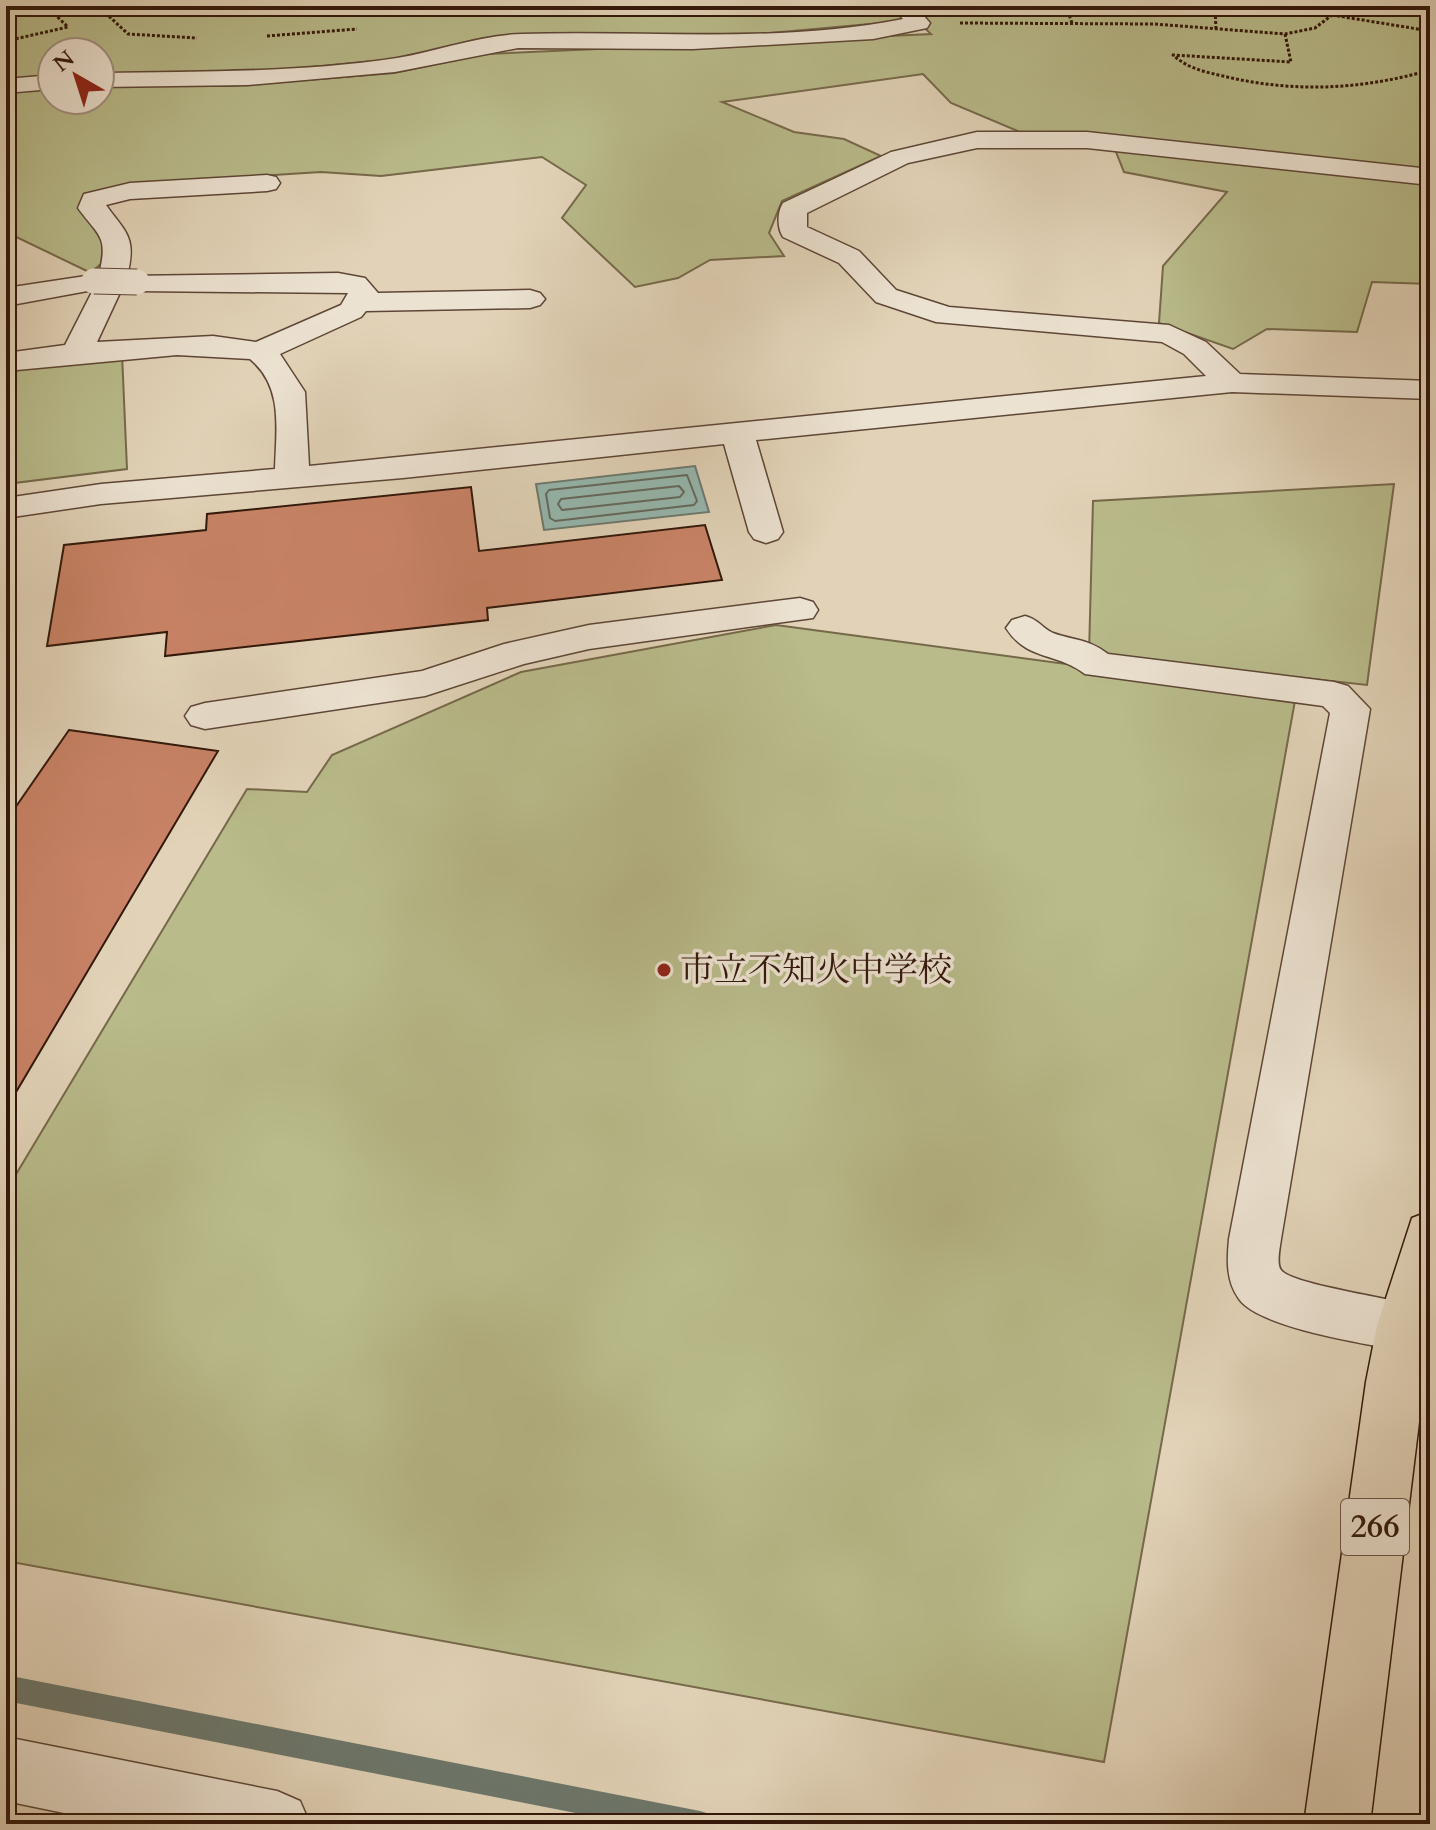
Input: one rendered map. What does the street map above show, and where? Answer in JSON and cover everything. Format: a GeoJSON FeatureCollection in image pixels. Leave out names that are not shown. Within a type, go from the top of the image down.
{"type":"FeatureCollection","features":[{"type":"Feature","properties":{"kind":"highway","name":"266"},"geometry":{"type":"LineString","coordinates":[[1337,1824],[1394,1382],[1404,1326],[1430,1234]]}},
{"type":"Feature","properties":{"kind":"street"},"geometry":{"type":"LineString","coordinates":[[116,80],[248,78],[338,71],[395,65],[518,41],[693,42],[873,32],[911,15]]}},
{"type":"Feature","properties":{"kind":"street"},"geometry":{"type":"LineString","coordinates":[[6,78],[36,81]]}},
{"type":"Feature","properties":{"kind":"street"},"geometry":{"type":"LineString","coordinates":[[6,86],[36,83]]}},
{"type":"Feature","properties":{"kind":"street"},"geometry":{"type":"LineString","coordinates":[[1232,383],[1195,348],[1169,334],[946,316],[886,296],[849,257],[793,231],[793,209],[900,157],[977,140],[1087,140],[1430,177]]}},
{"type":"Feature","properties":{"kind":"street"},"geometry":{"type":"LineString","coordinates":[[77,351],[106,294],[120,252],[114,231],[92,208],[93,200],[130,191],[267,183]]}},
{"type":"Feature","properties":{"kind":"street"},"geometry":{"type":"LineString","coordinates":[[6,297],[94,281],[355,284],[364,292],[361,302],[351,311],[260,352]]}},
{"type":"Feature","properties":{"kind":"street"},"geometry":{"type":"LineString","coordinates":[[361,302],[449,303],[530,299]]}},
{"type":"Feature","properties":{"kind":"street"},"geometry":{"type":"LineString","coordinates":[[6,362],[77,351],[232,347],[260,352],[274,366],[289,392],[292,477]]}},
{"type":"Feature","properties":{"kind":"street"},"geometry":{"type":"LineString","coordinates":[[6,508],[147,489],[1232,383],[1430,390]]}},
{"type":"Feature","properties":{"kind":"street"},"geometry":{"type":"LineString","coordinates":[[737,432],[766,532]]}},
{"type":"Feature","properties":{"kind":"street"},"geometry":{"type":"LineString","coordinates":[[205,716],[425,683],[517,653],[589,637],[800,610]]}},
{"type":"Feature","properties":{"kind":"street"},"geometry":{"type":"LineString","coordinates":[[1025,628],[1038,642],[1078,650],[1098,665],[1334,695],[1350,709],[1255,1239],[1254,1269],[1258,1285],[1276,1298],[1404,1326]]}},
{"type":"Feature","properties":{"kind":"street"},"geometry":{"type":"LineString","coordinates":[[6,1769],[277,1824]]}},
{"type":"Feature","properties":{"kind":"path"},"geometry":{"type":"LineString","coordinates":[[6,41],[68,27],[46,6]]}},
{"type":"Feature","properties":{"kind":"path"},"geometry":{"type":"LineString","coordinates":[[98,6],[128,34],[207,38]]}},
{"type":"Feature","properties":{"kind":"path"},"geometry":{"type":"LineString","coordinates":[[1066,6],[1072,23]]}},
{"type":"Feature","properties":{"kind":"path"},"geometry":{"type":"LineString","coordinates":[[1215,6],[1216,31]]}},
{"type":"Feature","properties":{"kind":"path"},"geometry":{"type":"LineString","coordinates":[[1325,6],[1332,15],[1430,31]]}},
{"type":"Feature","properties":{"kind":"path"},"geometry":{"type":"LineString","coordinates":[[911,15],[1154,24],[1285,34],[1315,28],[1332,15]]}},
{"type":"Feature","properties":{"kind":"path"},"geometry":{"type":"LineString","coordinates":[[253,37],[358,29]]}},
{"type":"Feature","properties":{"kind":"path"},"geometry":{"type":"LineString","coordinates":[[1285,34],[1291,62],[1173,55],[1179,61],[1215,74],[1286,87],[1365,85],[1400,80],[1430,70]]}},
{"type":"Feature","properties":{"kind":"green space"},"geometry":{"type":"Polygon","coordinates":[[[6,6],[1430,6],[1430,284],[1372,282],[1357,332],[1267,329],[1233,349],[1159,323],[1163,266],[1227,192],[1124,172],[1110,137],[1025,134],[951,103],[923,74],[722,102],[794,132],[844,139],[881,156],[782,201],[769,233],[784,256],[710,260],[678,278],[635,287],[562,218],[586,185],[542,157],[381,176],[321,172],[179,181],[87,194],[81,200],[110,241],[105,260],[91,273],[6,232],[6,91],[36,88],[36,116],[116,116],[116,86],[231,86],[394,73],[485,54],[931,34],[913,17],[914,20],[705,39],[549,35],[407,58],[257,72],[116,74],[116,36],[36,36],[36,80],[6,85],[6,6]]]}},
{"type":"Feature","properties":{"kind":"green space"},"geometry":{"type":"Polygon","coordinates":[[[122,354],[127,469],[6,484],[6,372],[122,354]]]}},
{"type":"Feature","properties":{"kind":"green space"},"geometry":{"type":"Polygon","coordinates":[[[1394,484],[1367,685],[1089,654],[1093,501],[1394,484]]]}},
{"type":"Feature","properties":{"kind":"green space","name":"市立不知火中学校"},"geometry":{"type":"Polygon","coordinates":[[[776,625],[1296,695],[1104,1762],[6,1561],[6,1191],[247,789],[307,792],[332,755],[521,672],[776,625]]]}},
{"type":"Feature","properties":{"kind":"water"},"geometry":{"type":"Polygon","coordinates":[[[695,466],[709,512],[544,530],[536,484],[695,466]]]}},
{"type":"Feature","properties":{"kind":"building"},"geometry":{"type":"Polygon","coordinates":[[[471,487],[479,551],[705,525],[722,580],[487,608],[488,620],[165,656],[167,632],[47,646],[64,545],[206,530],[207,514],[471,487]]]}},
{"type":"Feature","properties":{"kind":"building"},"geometry":{"type":"Polygon","coordinates":[[[69,730],[218,751],[6,1109],[6,821],[69,730]]]}},
{"type":"Feature","properties":{"kind":"waterway"},"geometry":{"type":"LineString","coordinates":[[6,1688],[700,1824]]}},
{"type":"Feature","properties":{"kind":"place","name":"市立不知火中学校"},"geometry":{"type":"Point","coordinates":[664,970]}}]}
